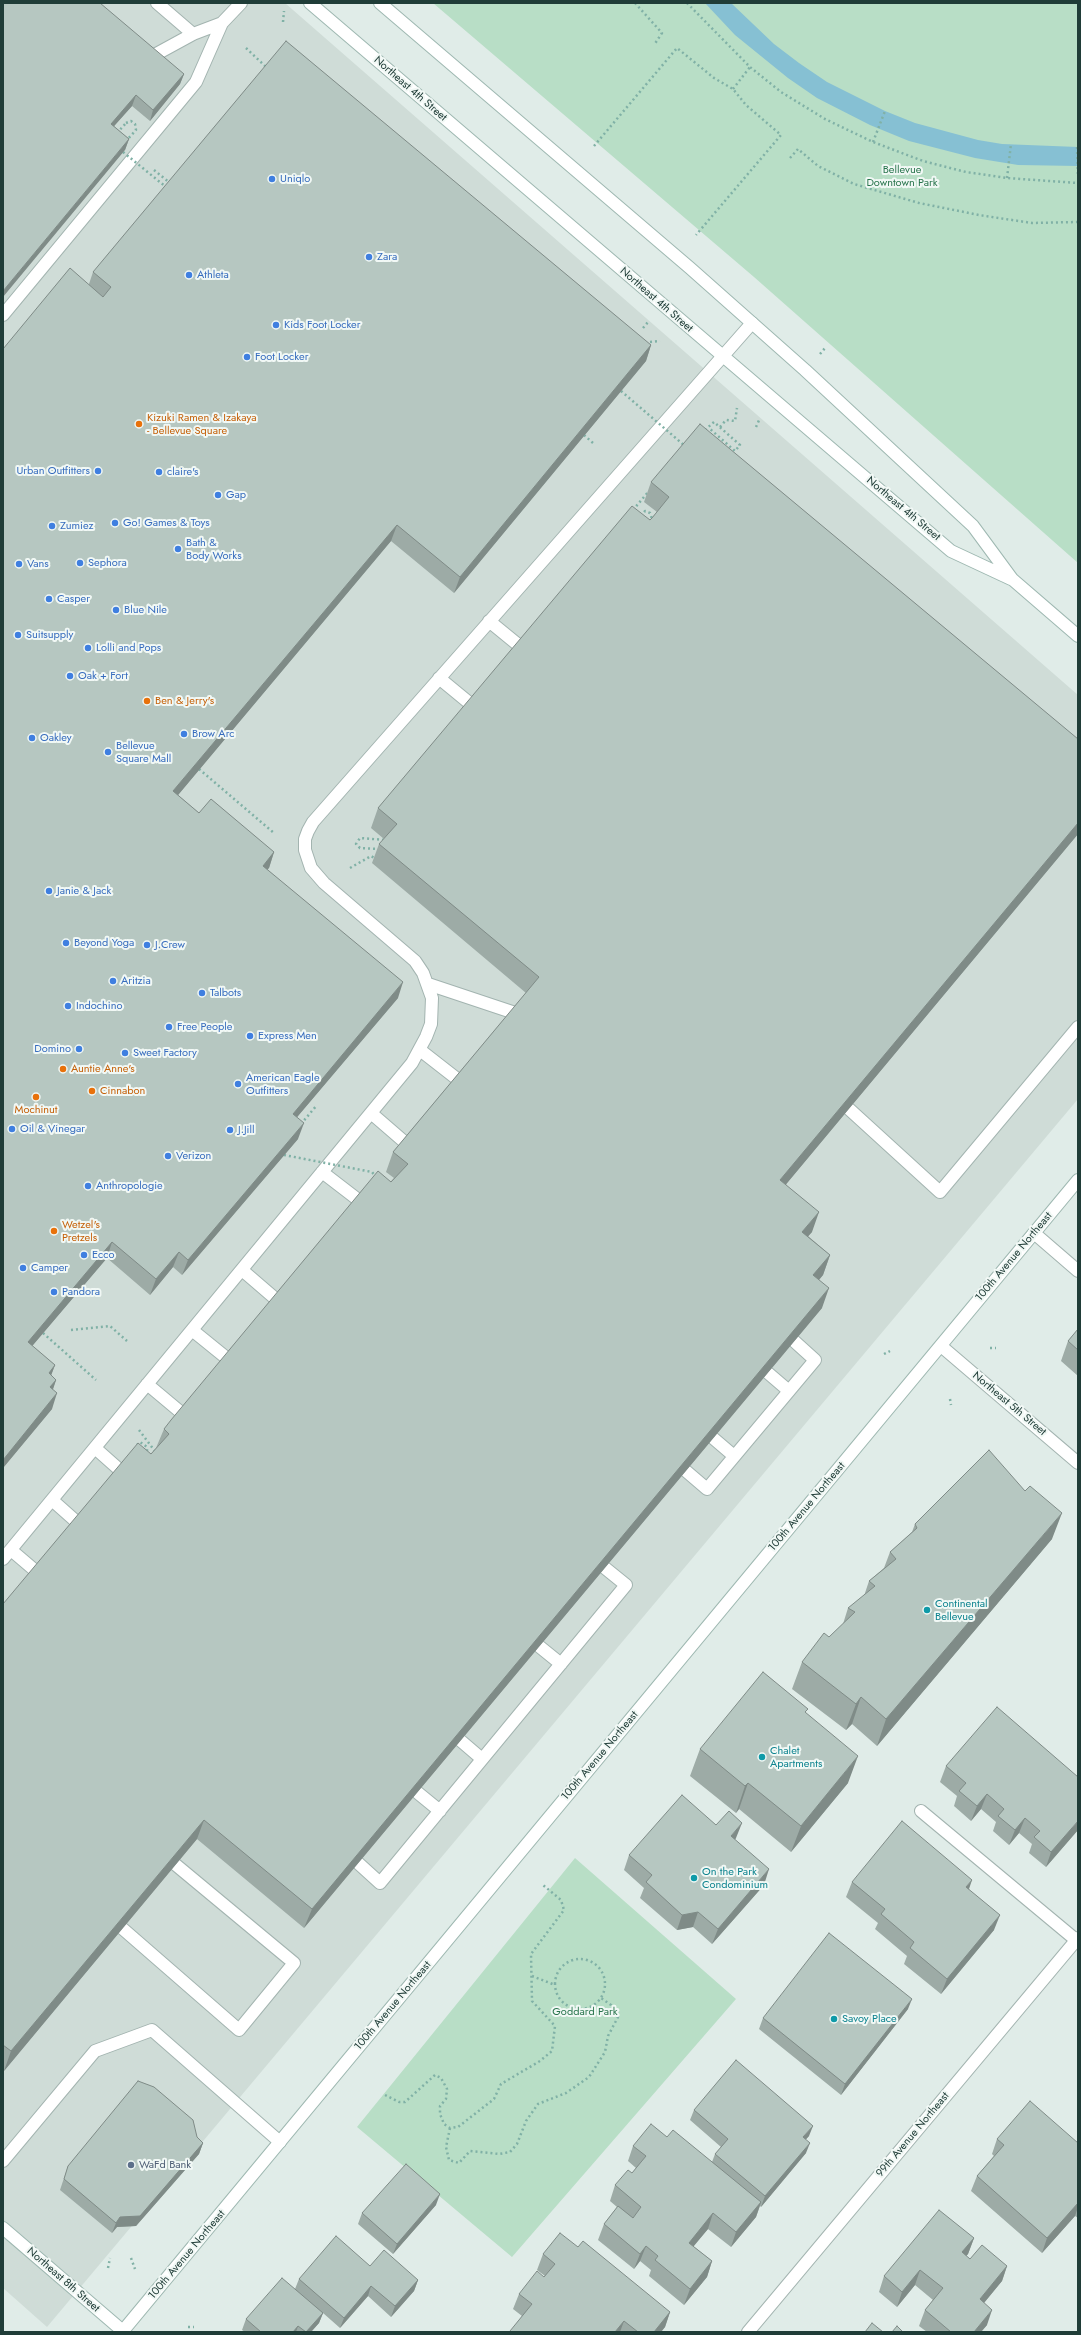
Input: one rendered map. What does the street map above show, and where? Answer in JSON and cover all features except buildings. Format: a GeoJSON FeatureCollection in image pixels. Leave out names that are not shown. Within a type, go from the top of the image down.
{"type":"FeatureCollection","features":[{"type":"Feature","properties":{"kind":"main road"},"geometry":{"type":"LineString","coordinates":[[157,3],[193,34]]}},
{"type":"Feature","properties":{"kind":"main road"},"geometry":{"type":"LineString","coordinates":[[3,315],[196,82],[222,22],[241,3]]}},
{"type":"Feature","properties":{"kind":"main road","name":"Northeast 4th Street"},"geometry":{"type":"LineString","coordinates":[[310,3],[951,551],[1012,579]]}},
{"type":"Feature","properties":{"kind":"main road","name":"Northeast 4th Street"},"geometry":{"type":"LineString","coordinates":[[380,3],[752,322],[973,526],[1012,579],[1078,636]]}},
{"type":"Feature","properties":{"kind":"main road"},"geometry":{"type":"LineString","coordinates":[[149,58],[193,34],[222,22]]}},
{"type":"Feature","properties":{"kind":"main road"},"geometry":{"type":"LineString","coordinates":[[3,1559],[371,1113],[420,1050],[431,1024],[432,998],[428,984],[415,961],[324,883],[307,860],[305,839],[313,822],[752,322]]}},
{"type":"Feature","properties":{"kind":"main road"},"geometry":{"type":"LineString","coordinates":[[489,621],[522,648]]}},
{"type":"Feature","properties":{"kind":"main road"},"geometry":{"type":"LineString","coordinates":[[440,678],[473,706]]}},
{"type":"Feature","properties":{"kind":"main road"},"geometry":{"type":"LineString","coordinates":[[428,984],[518,1014]]}},
{"type":"Feature","properties":{"kind":"main road"},"geometry":{"type":"LineString","coordinates":[[849,1109],[940,1192],[1078,1027]]}},
{"type":"Feature","properties":{"kind":"main road"},"geometry":{"type":"LineString","coordinates":[[420,1050],[461,1082]]}},
{"type":"Feature","properties":{"kind":"main road"},"geometry":{"type":"LineString","coordinates":[[371,1113],[408,1145]]}},
{"type":"Feature","properties":{"kind":"main road"},"geometry":{"type":"LineString","coordinates":[[322,1172],[361,1202]]}},
{"type":"Feature","properties":{"kind":"main road","name":"100th Avenue Northeast"},"geometry":{"type":"LineString","coordinates":[[123,2332],[1078,1180]]}},
{"type":"Feature","properties":{"kind":"main road"},"geometry":{"type":"LineString","coordinates":[[1034,1232],[1078,1271]]}},
{"type":"Feature","properties":{"kind":"main road"},"geometry":{"type":"LineString","coordinates":[[242,1270],[278,1301]]}},
{"type":"Feature","properties":{"kind":"main road"},"geometry":{"type":"LineString","coordinates":[[192,1330],[229,1360]]}},
{"type":"Feature","properties":{"kind":"main road"},"geometry":{"type":"LineString","coordinates":[[686,1471],[707,1489],[816,1360],[794,1341]]}},
{"type":"Feature","properties":{"kind":"main road","name":"Northeast 5th Street"},"geometry":{"type":"LineString","coordinates":[[940,1346],[1078,1462]]}},
{"type":"Feature","properties":{"kind":"main road"},"geometry":{"type":"LineString","coordinates":[[768,1373],[789,1391]]}},
{"type":"Feature","properties":{"kind":"main road"},"geometry":{"type":"LineString","coordinates":[[147,1384],[184,1415]]}},
{"type":"Feature","properties":{"kind":"main road"},"geometry":{"type":"LineString","coordinates":[[713,1438],[734,1456]]}},
{"type":"Feature","properties":{"kind":"main road"},"geometry":{"type":"LineString","coordinates":[[94,1448],[122,1472]]}},
{"type":"Feature","properties":{"kind":"main road"},"geometry":{"type":"LineString","coordinates":[[52,1500],[79,1524]]}},
{"type":"Feature","properties":{"kind":"main road"},"geometry":{"type":"LineString","coordinates":[[11,1550],[38,1573]]}},
{"type":"Feature","properties":{"kind":"main road"},"geometry":{"type":"LineString","coordinates":[[358,1863],[380,1882],[440,1811],[626,1585],[605,1568]]}},
{"type":"Feature","properties":{"kind":"main road"},"geometry":{"type":"LineString","coordinates":[[540,1646],[561,1664]]}},
{"type":"Feature","properties":{"kind":"main road"},"geometry":{"type":"LineString","coordinates":[[461,1741],[482,1759]]}},
{"type":"Feature","properties":{"kind":"main road"},"geometry":{"type":"LineString","coordinates":[[418,1793],[440,1811]]}},
{"type":"Feature","properties":{"kind":"main road"},"geometry":{"type":"LineString","coordinates":[[921,1811],[1077,1939]]}},
{"type":"Feature","properties":{"kind":"main road"},"geometry":{"type":"LineString","coordinates":[[123,1929],[239,2030],[294,1963],[176,1865]]}},
{"type":"Feature","properties":{"kind":"main road","name":"99th Avenue Northeast"},"geometry":{"type":"LineString","coordinates":[[748,2332],[1077,1939]]}},
{"type":"Feature","properties":{"kind":"main road"},"geometry":{"type":"LineString","coordinates":[[3,2161],[95,2051],[152,2030],[280,2142]]}},
{"type":"Feature","properties":{"kind":"main road","name":"Northeast 8th Street"},"geometry":{"type":"LineString","coordinates":[[3,2228],[123,2332]]}},
{"type":"Feature","properties":{"kind":"path"},"geometry":{"type":"LineString","coordinates":[[635,3],[662,33],[654,45]]}},
{"type":"Feature","properties":{"kind":"path"},"geometry":{"type":"LineString","coordinates":[[687,3],[750,68],[781,92],[825,119],[873,142],[923,161],[966,172],[1007,178],[1078,183]]}},
{"type":"Feature","properties":{"kind":"path"},"geometry":{"type":"LineString","coordinates":[[283,22],[284,11]]}},
{"type":"Feature","properties":{"kind":"path"},"geometry":{"type":"LineString","coordinates":[[246,48],[269,69]]}},
{"type":"Feature","properties":{"kind":"path"},"geometry":{"type":"LineString","coordinates":[[594,146],[677,48],[714,78],[733,89],[746,105],[782,135],[696,235]]}},
{"type":"Feature","properties":{"kind":"path"},"geometry":{"type":"LineString","coordinates":[[733,89],[750,68]]}},
{"type":"Feature","properties":{"kind":"path"},"geometry":{"type":"LineString","coordinates":[[873,142],[885,111]]}},
{"type":"Feature","properties":{"kind":"path"},"geometry":{"type":"LineString","coordinates":[[115,136],[126,123],[131,121],[135,124],[136,130],[122,147]]}},
{"type":"Feature","properties":{"kind":"path"},"geometry":{"type":"LineString","coordinates":[[1007,178],[1011,144]]}},
{"type":"Feature","properties":{"kind":"path"},"geometry":{"type":"LineString","coordinates":[[1077,147],[1078,177]]}},
{"type":"Feature","properties":{"kind":"path"},"geometry":{"type":"LineString","coordinates":[[790,158],[798,149],[818,166],[854,184],[919,203],[978,215],[1032,223],[1078,222]]}},
{"type":"Feature","properties":{"kind":"path"},"geometry":{"type":"LineString","coordinates":[[123,152],[169,190]]}},
{"type":"Feature","properties":{"kind":"path"},"geometry":{"type":"LineString","coordinates":[[152,168],[173,186]]}},
{"type":"Feature","properties":{"kind":"path"},"geometry":{"type":"LineString","coordinates":[[650,342],[660,341]]}},
{"type":"Feature","properties":{"kind":"path"},"geometry":{"type":"LineString","coordinates":[[621,391],[687,448],[691,442]]}},
{"type":"Feature","properties":{"kind":"path"},"geometry":{"type":"LineString","coordinates":[[720,427],[726,420],[735,420],[737,408]]}},
{"type":"Feature","properties":{"kind":"path"},"geometry":{"type":"LineString","coordinates":[[756,427],[761,416]]}},
{"type":"Feature","properties":{"kind":"path"},"geometry":{"type":"LineString","coordinates":[[702,432],[709,428],[714,422],[740,445],[735,451],[709,428]]}},
{"type":"Feature","properties":{"kind":"path"},"geometry":{"type":"LineString","coordinates":[[584,435],[593,443]]}},
{"type":"Feature","properties":{"kind":"path"},"geometry":{"type":"LineString","coordinates":[[631,512],[651,489]]}},
{"type":"Feature","properties":{"kind":"path"},"geometry":{"type":"LineString","coordinates":[[640,517],[645,511],[650,513],[654,518],[649,523]]}},
{"type":"Feature","properties":{"kind":"path"},"geometry":{"type":"LineString","coordinates":[[199,769],[274,833]]}},
{"type":"Feature","properties":{"kind":"path"},"geometry":{"type":"LineString","coordinates":[[384,850],[360,848],[356,844],[360,838],[386,840]]}},
{"type":"Feature","properties":{"kind":"path"},"geometry":{"type":"LineString","coordinates":[[350,868],[371,856],[376,859]]}},
{"type":"Feature","properties":{"kind":"path"},"geometry":{"type":"LineString","coordinates":[[298,1128],[316,1106]]}},
{"type":"Feature","properties":{"kind":"path"},"geometry":{"type":"LineString","coordinates":[[284,1154],[372,1172],[377,1177]]}},
{"type":"Feature","properties":{"kind":"path"},"geometry":{"type":"LineString","coordinates":[[71,1330],[110,1326],[127,1341]]}},
{"type":"Feature","properties":{"kind":"path"},"geometry":{"type":"LineString","coordinates":[[43,1333],[96,1380]]}},
{"type":"Feature","properties":{"kind":"path"},"geometry":{"type":"LineString","coordinates":[[990,1348],[996,1348]]}},
{"type":"Feature","properties":{"kind":"path"},"geometry":{"type":"LineString","coordinates":[[884,1354],[890,1351]]}},
{"type":"Feature","properties":{"kind":"path"},"geometry":{"type":"LineString","coordinates":[[950,1399],[951,1405]]}},
{"type":"Feature","properties":{"kind":"path"},"geometry":{"type":"LineString","coordinates":[[134,1424],[160,1456]]}},
{"type":"Feature","properties":{"kind":"path"},"geometry":{"type":"LineString","coordinates":[[140,1442],[147,1447],[147,1455]]}},
{"type":"Feature","properties":{"kind":"path"},"geometry":{"type":"LineString","coordinates":[[385,2095],[399,2102],[406,2102],[435,2075],[441,2078],[447,2089],[446,2099],[440,2106],[440,2114],[444,2124],[450,2128],[458,2127],[471,2119],[494,2099],[501,2084],[540,2061],[552,2051],[555,2026],[532,2001],[531,1954],[564,1910],[561,1900],[543,1885]]}},
{"type":"Feature","properties":{"kind":"path"},"geometry":{"type":"LineString","coordinates":[[583,1958],[599,1966],[604,1973],[605,1990],[601,1998],[588,2008],[573,2008],[561,1999],[555,1985],[560,1968],[574,1959],[583,1958]]}},
{"type":"Feature","properties":{"kind":"path"},"geometry":{"type":"LineString","coordinates":[[532,1976],[555,1985]]}},
{"type":"Feature","properties":{"kind":"path"},"geometry":{"type":"LineString","coordinates":[[450,2128],[446,2147],[449,2160],[459,2163],[470,2151],[499,2154],[510,2152],[517,2144],[526,2122],[538,2104],[566,2093],[589,2077],[605,2052],[608,2036],[618,2017],[611,2005],[601,1998]]}},
{"type":"Feature","properties":{"kind":"path"},"geometry":{"type":"LineString","coordinates":[[108,2268],[110,2258]]}},
{"type":"Feature","properties":{"kind":"path"},"geometry":{"type":"LineString","coordinates":[[131,2258],[135,2269]]}},
{"type":"Feature","properties":{"kind":"path"},"geometry":{"type":"LineString","coordinates":[[188,2327],[194,2327]]}},
{"type":"Feature","properties":{"kind":"shaded area"},"geometry":{"type":"Polygon","coordinates":[[[3,3],[285,3],[1078,695],[1078,1099],[47,2327],[3,2288],[3,3]]]}},
{"type":"Feature","properties":{"kind":"green space","name":"Bellevue Downtown Park"},"geometry":{"type":"Polygon","coordinates":[[[433,3],[1078,3],[1078,563],[754,277],[433,3]]]}},
{"type":"Feature","properties":{"kind":"green space","name":"Goddard Park"},"geometry":{"type":"Polygon","coordinates":[[[575,1858],[736,1999],[512,2257],[357,2127],[575,1858]]]}},
{"type":"Feature","properties":{"kind":"water"},"geometry":{"type":"Polygon","coordinates":[[[705,3],[731,3],[774,44],[799,63],[827,82],[885,111],[915,123],[978,140],[1002,144],[1078,147],[1078,166],[1018,165],[975,158],[909,141],[870,125],[817,98],[788,78],[735,35],[705,3]]]}},
{"type":"Feature","properties":{"kind":"place","name":"Uniqlo"},"geometry":{"type":"Point","coordinates":[272,179]}},
{"type":"Feature","properties":{"kind":"place","name":"Zara"},"geometry":{"type":"Point","coordinates":[369,257]}},
{"type":"Feature","properties":{"kind":"place","name":"Athleta"},"geometry":{"type":"Point","coordinates":[189,275]}},
{"type":"Feature","properties":{"kind":"place","name":"Kids Foot Locker"},"geometry":{"type":"Point","coordinates":[276,325]}},
{"type":"Feature","properties":{"kind":"place","name":"Foot Locker"},"geometry":{"type":"Point","coordinates":[247,357]}},
{"type":"Feature","properties":{"kind":"place","name":"Kizuki Ramen & Izakaya - Bellevue Square"},"geometry":{"type":"Point","coordinates":[139,424]}},
{"type":"Feature","properties":{"kind":"place","name":"Urban Outfitters"},"geometry":{"type":"Point","coordinates":[98,471]}},
{"type":"Feature","properties":{"kind":"place","name":"claire's"},"geometry":{"type":"Point","coordinates":[159,472]}},
{"type":"Feature","properties":{"kind":"place","name":"Gap"},"geometry":{"type":"Point","coordinates":[218,495]}},
{"type":"Feature","properties":{"kind":"place","name":"Go! Games & Toys"},"geometry":{"type":"Point","coordinates":[115,523]}},
{"type":"Feature","properties":{"kind":"place","name":"Zumiez"},"geometry":{"type":"Point","coordinates":[52,526]}},
{"type":"Feature","properties":{"kind":"place","name":"Bath & Body Works"},"geometry":{"type":"Point","coordinates":[178,549]}},
{"type":"Feature","properties":{"kind":"place","name":"Sephora"},"geometry":{"type":"Point","coordinates":[80,563]}},
{"type":"Feature","properties":{"kind":"place","name":"Vans"},"geometry":{"type":"Point","coordinates":[19,564]}},
{"type":"Feature","properties":{"kind":"place","name":"Casper"},"geometry":{"type":"Point","coordinates":[49,599]}},
{"type":"Feature","properties":{"kind":"place","name":"Blue Nile"},"geometry":{"type":"Point","coordinates":[116,610]}},
{"type":"Feature","properties":{"kind":"place","name":"Suitsupply"},"geometry":{"type":"Point","coordinates":[18,635]}},
{"type":"Feature","properties":{"kind":"place","name":"Lolli and Pops"},"geometry":{"type":"Point","coordinates":[88,648]}},
{"type":"Feature","properties":{"kind":"place","name":"Oak + Fort"},"geometry":{"type":"Point","coordinates":[70,676]}},
{"type":"Feature","properties":{"kind":"place","name":"Ben & Jerry's"},"geometry":{"type":"Point","coordinates":[147,701]}},
{"type":"Feature","properties":{"kind":"place","name":"Brow Arc"},"geometry":{"type":"Point","coordinates":[184,734]}},
{"type":"Feature","properties":{"kind":"place","name":"Oakley"},"geometry":{"type":"Point","coordinates":[32,738]}},
{"type":"Feature","properties":{"kind":"place","name":"Bellevue Square Mall"},"geometry":{"type":"Point","coordinates":[108,752]}},
{"type":"Feature","properties":{"kind":"place","name":"Janie & Jack"},"geometry":{"type":"Point","coordinates":[49,891]}},
{"type":"Feature","properties":{"kind":"place","name":"Beyond Yoga"},"geometry":{"type":"Point","coordinates":[66,943]}},
{"type":"Feature","properties":{"kind":"place","name":"J.Crew"},"geometry":{"type":"Point","coordinates":[147,945]}},
{"type":"Feature","properties":{"kind":"place","name":"Aritzia"},"geometry":{"type":"Point","coordinates":[113,981]}},
{"type":"Feature","properties":{"kind":"place","name":"Talbots"},"geometry":{"type":"Point","coordinates":[202,993]}},
{"type":"Feature","properties":{"kind":"place","name":"Indochino"},"geometry":{"type":"Point","coordinates":[68,1006]}},
{"type":"Feature","properties":{"kind":"place","name":"Free People"},"geometry":{"type":"Point","coordinates":[169,1027]}},
{"type":"Feature","properties":{"kind":"place","name":"Express Men"},"geometry":{"type":"Point","coordinates":[250,1036]}},
{"type":"Feature","properties":{"kind":"place","name":"Domino"},"geometry":{"type":"Point","coordinates":[79,1049]}},
{"type":"Feature","properties":{"kind":"place","name":"Sweet Factory"},"geometry":{"type":"Point","coordinates":[125,1053]}},
{"type":"Feature","properties":{"kind":"place","name":"Auntie Anne's"},"geometry":{"type":"Point","coordinates":[63,1069]}},
{"type":"Feature","properties":{"kind":"place","name":"American Eagle Outfitters"},"geometry":{"type":"Point","coordinates":[238,1084]}},
{"type":"Feature","properties":{"kind":"place","name":"Cinnabon"},"geometry":{"type":"Point","coordinates":[92,1091]}},
{"type":"Feature","properties":{"kind":"place","name":"Mochinut"},"geometry":{"type":"Point","coordinates":[36,1097]}},
{"type":"Feature","properties":{"kind":"place","name":"Oil & Vinegar"},"geometry":{"type":"Point","coordinates":[12,1129]}},
{"type":"Feature","properties":{"kind":"place","name":"J.Jill"},"geometry":{"type":"Point","coordinates":[230,1130]}},
{"type":"Feature","properties":{"kind":"place","name":"Verizon"},"geometry":{"type":"Point","coordinates":[168,1156]}},
{"type":"Feature","properties":{"kind":"place","name":"Anthropologie"},"geometry":{"type":"Point","coordinates":[88,1186]}},
{"type":"Feature","properties":{"kind":"place","name":"Wetzel's Pretzels"},"geometry":{"type":"Point","coordinates":[54,1231]}},
{"type":"Feature","properties":{"kind":"place","name":"Ecco"},"geometry":{"type":"Point","coordinates":[84,1255]}},
{"type":"Feature","properties":{"kind":"place","name":"Camper"},"geometry":{"type":"Point","coordinates":[23,1268]}},
{"type":"Feature","properties":{"kind":"place","name":"Pandora"},"geometry":{"type":"Point","coordinates":[54,1292]}},
{"type":"Feature","properties":{"kind":"place","name":"Continental Bellevue"},"geometry":{"type":"Point","coordinates":[927,1610]}},
{"type":"Feature","properties":{"kind":"place","name":"Chalet Apartments"},"geometry":{"type":"Point","coordinates":[762,1757]}},
{"type":"Feature","properties":{"kind":"place","name":"On the Park Condominium"},"geometry":{"type":"Point","coordinates":[694,1878]}},
{"type":"Feature","properties":{"kind":"place","name":"Savoy Place"},"geometry":{"type":"Point","coordinates":[834,2019]}},
{"type":"Feature","properties":{"kind":"place","name":"WaFd Bank"},"geometry":{"type":"Point","coordinates":[131,2165]}}]}
